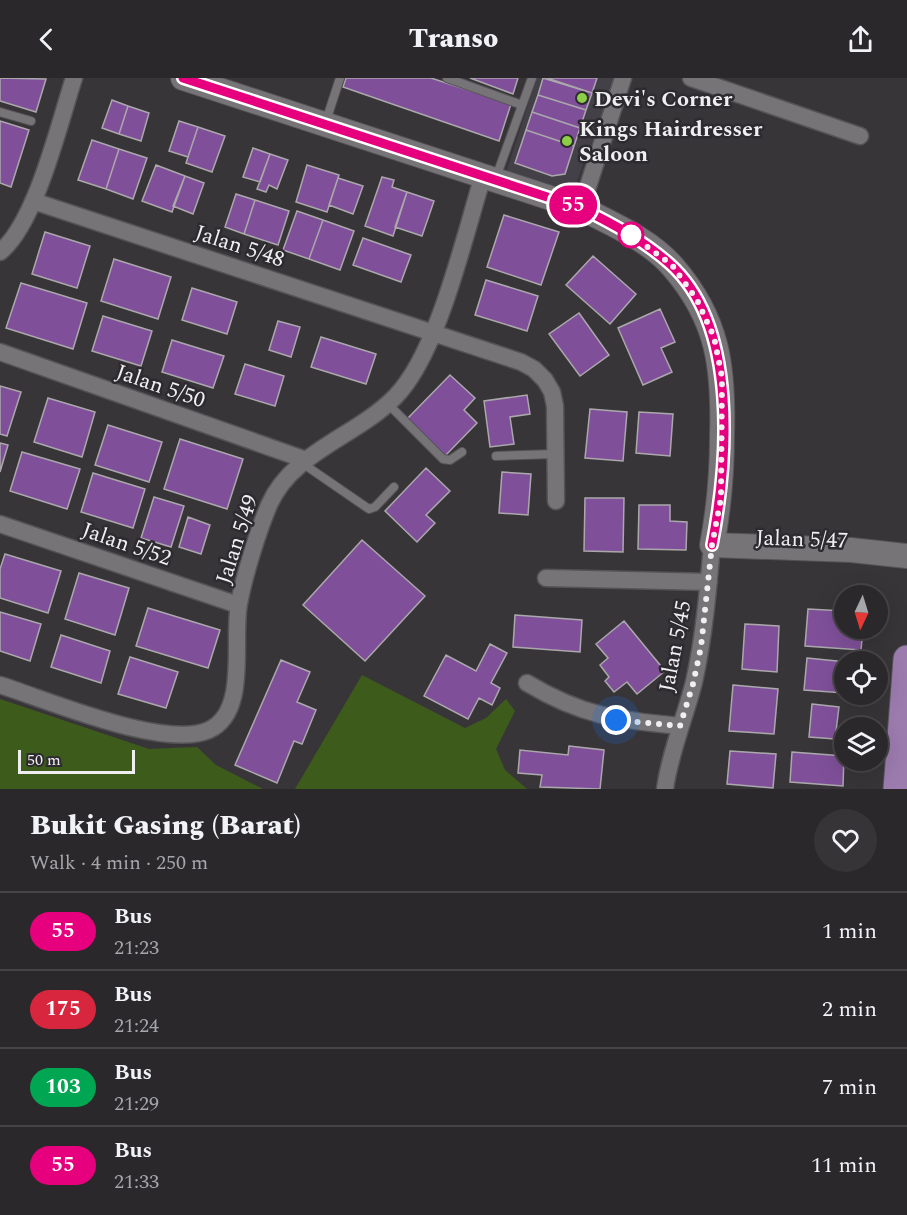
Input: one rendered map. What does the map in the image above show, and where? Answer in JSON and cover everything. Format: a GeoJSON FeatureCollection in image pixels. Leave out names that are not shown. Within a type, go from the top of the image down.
{"type":"FeatureCollection","features":[{"type":"Feature","properties":{"kind":"main road"},"geometry":{"type":"LineString","coordinates":[[897,789],[907,659]]}},
{"type":"Feature","properties":{"kind":"street"},"geometry":{"type":"LineString","coordinates":[[0,252],[21,230],[74,78]]}},
{"type":"Feature","properties":{"kind":"street"},"geometry":{"type":"LineString","coordinates":[[183,78],[581,208],[623,229],[672,265],[697,300],[714,337],[722,377],[721,498],[712,545]]}},
{"type":"Feature","properties":{"kind":"street"},"geometry":{"type":"LineString","coordinates":[[581,208],[624,78]]}},
{"type":"Feature","properties":{"kind":"street"},"geometry":{"type":"LineString","coordinates":[[691,78],[860,136]]}},
{"type":"Feature","properties":{"kind":"street","name":"Jalan 5/49"},"geometry":{"type":"LineString","coordinates":[[0,685],[152,734],[189,735],[210,730],[224,720],[232,704],[238,605],[268,506],[284,479],[304,462],[375,416],[414,373],[434,332],[489,178]]}},
{"type":"Feature","properties":{"kind":"street","name":"Jalan 5/48"},"geometry":{"type":"LineString","coordinates":[[33,201],[434,332],[534,369],[552,392],[555,406],[556,501]]}},
{"type":"Feature","properties":{"kind":"street","name":"Jalan 5/50"},"geometry":{"type":"LineString","coordinates":[[0,352],[304,462]]}},
{"type":"Feature","properties":{"kind":"street","name":"Jalan 5/47"},"geometry":{"type":"LineString","coordinates":[[721,498],[732,526],[745,536],[907,541]]}},
{"type":"Feature","properties":{"kind":"street","name":"Jalan 5/52"},"geometry":{"type":"LineString","coordinates":[[0,524],[238,605]]}},
{"type":"Feature","properties":{"kind":"street","name":"Jalan 5/47"},"geometry":{"type":"LineString","coordinates":[[712,545],[851,550],[907,556]]}},
{"type":"Feature","properties":{"kind":"street","name":"Jalan 5/45"},"geometry":{"type":"LineString","coordinates":[[665,789],[693,684],[709,582],[712,545]]}},
{"type":"Feature","properties":{"kind":"street"},"geometry":{"type":"LineString","coordinates":[[546,578],[709,582]]}},
{"type":"Feature","properties":{"kind":"street"},"geometry":{"type":"LineString","coordinates":[[527,683],[558,701],[590,714],[616,720],[680,726]]}},
{"type":"Feature","properties":{"kind":"lane"},"geometry":{"type":"LineString","coordinates":[[324,124],[340,78]]}},
{"type":"Feature","properties":{"kind":"lane"},"geometry":{"type":"LineString","coordinates":[[447,78],[522,105]]}},
{"type":"Feature","properties":{"kind":"lane"},"geometry":{"type":"LineString","coordinates":[[489,178],[532,78]]}},
{"type":"Feature","properties":{"kind":"lane"},"geometry":{"type":"LineString","coordinates":[[0,111],[31,121]]}},
{"type":"Feature","properties":{"kind":"lane"},"geometry":{"type":"LineString","coordinates":[[388,404],[443,459],[450,460],[462,452]]}},
{"type":"Feature","properties":{"kind":"lane"},"geometry":{"type":"LineString","coordinates":[[496,456],[555,454]]}},
{"type":"Feature","properties":{"kind":"lane"},"geometry":{"type":"LineString","coordinates":[[304,462],[369,509],[375,507],[394,487]]}},
{"type":"Feature","properties":{"kind":"shaded area"},"geometry":{"type":"Polygon","coordinates":[[[537,78],[616,78],[571,197],[506,173],[537,78]]]}},
{"type":"Feature","properties":{"kind":"green space"},"geometry":{"type":"Polygon","coordinates":[[[362,675],[465,728],[486,718],[506,699],[515,711],[496,749],[505,770],[527,789],[295,789],[362,675]]]}},
{"type":"Feature","properties":{"kind":"green space"},"geometry":{"type":"Polygon","coordinates":[[[0,699],[149,749],[197,747],[216,765],[263,789],[0,789],[0,699]]]}},
{"type":"Feature","properties":{"kind":"building"},"geometry":{"type":"Polygon","coordinates":[[[0,78],[46,79],[36,112],[0,101],[0,78]]]}},
{"type":"Feature","properties":{"kind":"building"},"geometry":{"type":"Polygon","coordinates":[[[346,78],[431,78],[511,104],[499,141],[343,87],[346,78]]]}},
{"type":"Feature","properties":{"kind":"building"},"geometry":{"type":"Polygon","coordinates":[[[470,78],[518,78],[513,94],[470,78]]]}},
{"type":"Feature","properties":{"kind":"building"},"geometry":{"type":"Polygon","coordinates":[[[543,78],[592,93],[586,110],[538,95],[543,78]]]}},
{"type":"Feature","properties":{"kind":"building"},"geometry":{"type":"Polygon","coordinates":[[[547,78],[597,78],[592,93],[547,78]]]}},
{"type":"Feature","properties":{"kind":"building"},"geometry":{"type":"Polygon","coordinates":[[[538,95],[586,110],[580,128],[532,112],[538,95]]]}},
{"type":"Feature","properties":{"kind":"building"},"geometry":{"type":"Polygon","coordinates":[[[112,100],[128,106],[119,134],[102,128],[112,100]]]}},
{"type":"Feature","properties":{"kind":"building"},"geometry":{"type":"Polygon","coordinates":[[[128,106],[149,113],[141,141],[119,134],[128,106]]]}},
{"type":"Feature","properties":{"kind":"building"},"geometry":{"type":"Polygon","coordinates":[[[532,112],[580,128],[574,146],[526,130],[532,112]]]}},
{"type":"Feature","properties":{"kind":"building"},"geometry":{"type":"Polygon","coordinates":[[[0,121],[29,130],[11,187],[0,183],[0,121]]]}},
{"type":"Feature","properties":{"kind":"building"},"geometry":{"type":"Polygon","coordinates":[[[179,121],[198,127],[188,157],[169,151],[179,121]]]}},
{"type":"Feature","properties":{"kind":"building"},"geometry":{"type":"Polygon","coordinates":[[[198,127],[225,136],[212,172],[186,163],[198,127]]]}},
{"type":"Feature","properties":{"kind":"building"},"geometry":{"type":"Polygon","coordinates":[[[526,130],[574,146],[565,174],[552,176],[515,163],[526,130]]]}},
{"type":"Feature","properties":{"kind":"building"},"geometry":{"type":"Polygon","coordinates":[[[92,140],[119,149],[106,189],[78,180],[92,140]]]}},
{"type":"Feature","properties":{"kind":"building"},"geometry":{"type":"Polygon","coordinates":[[[253,148],[270,154],[260,182],[243,177],[253,148]]]}},
{"type":"Feature","properties":{"kind":"building"},"geometry":{"type":"Polygon","coordinates":[[[119,149],[147,158],[133,199],[106,189],[119,149]]]}},
{"type":"Feature","properties":{"kind":"building"},"geometry":{"type":"Polygon","coordinates":[[[270,154],[288,160],[277,189],[269,185],[266,192],[257,189],[270,154]]]}},
{"type":"Feature","properties":{"kind":"building"},"geometry":{"type":"Polygon","coordinates":[[[156,165],[185,176],[172,212],[142,201],[156,165]]]}},
{"type":"Feature","properties":{"kind":"building"},"geometry":{"type":"Polygon","coordinates":[[[307,165],[339,175],[327,212],[296,202],[307,165]]]}},
{"type":"Feature","properties":{"kind":"building"},"geometry":{"type":"Polygon","coordinates":[[[185,176],[204,183],[193,214],[173,206],[185,176]]]}},
{"type":"Feature","properties":{"kind":"building"},"geometry":{"type":"Polygon","coordinates":[[[382,177],[394,180],[392,187],[407,192],[393,236],[365,226],[382,177]]]}},
{"type":"Feature","properties":{"kind":"building"},"geometry":{"type":"Polygon","coordinates":[[[338,178],[363,186],[353,214],[329,205],[338,178]]]}},
{"type":"Feature","properties":{"kind":"building"},"geometry":{"type":"Polygon","coordinates":[[[407,192],[434,201],[422,236],[395,227],[407,192]]]}},
{"type":"Feature","properties":{"kind":"building"},"geometry":{"type":"Polygon","coordinates":[[[236,194],[255,200],[244,234],[225,227],[236,194]]]}},
{"type":"Feature","properties":{"kind":"building"},"geometry":{"type":"Polygon","coordinates":[[[255,200],[289,211],[278,245],[244,234],[255,200]]]}},
{"type":"Feature","properties":{"kind":"building"},"geometry":{"type":"Polygon","coordinates":[[[297,211],[323,220],[309,259],[283,250],[297,211]]]}},
{"type":"Feature","properties":{"kind":"building"},"geometry":{"type":"Polygon","coordinates":[[[504,215],[559,232],[541,285],[487,267],[504,215]]]}},
{"type":"Feature","properties":{"kind":"building"},"geometry":{"type":"Polygon","coordinates":[[[323,220],[354,231],[340,270],[309,259],[323,220]]]}},
{"type":"Feature","properties":{"kind":"building"},"geometry":{"type":"Polygon","coordinates":[[[45,232],[90,246],[77,288],[32,274],[45,232]]]}},
{"type":"Feature","properties":{"kind":"building"},"geometry":{"type":"Polygon","coordinates":[[[363,238],[411,255],[401,282],[353,265],[363,238]]]}},
{"type":"Feature","properties":{"kind":"building"},"geometry":{"type":"Polygon","coordinates":[[[593,256],[636,294],[610,324],[566,285],[593,256]]]}},
{"type":"Feature","properties":{"kind":"building"},"geometry":{"type":"Polygon","coordinates":[[[114,259],[171,277],[158,319],[101,301],[114,259]]]}},
{"type":"Feature","properties":{"kind":"building"},"geometry":{"type":"Polygon","coordinates":[[[486,280],[538,296],[527,331],[475,315],[486,280]]]}},
{"type":"Feature","properties":{"kind":"building"},"geometry":{"type":"Polygon","coordinates":[[[21,283],[87,303],[73,349],[6,328],[21,283]]]}},
{"type":"Feature","properties":{"kind":"building"},"geometry":{"type":"Polygon","coordinates":[[[192,288],[237,302],[227,334],[182,320],[192,288]]]}},
{"type":"Feature","properties":{"kind":"building"},"geometry":{"type":"Polygon","coordinates":[[[660,309],[675,342],[661,348],[672,372],[643,385],[618,328],[660,309]]]}},
{"type":"Feature","properties":{"kind":"building"},"geometry":{"type":"Polygon","coordinates":[[[579,313],[609,355],[580,376],[549,334],[579,313]]]}},
{"type":"Feature","properties":{"kind":"building"},"geometry":{"type":"Polygon","coordinates":[[[103,316],[152,331],[141,366],[92,351],[103,316]]]}},
{"type":"Feature","properties":{"kind":"building"},"geometry":{"type":"Polygon","coordinates":[[[278,321],[300,327],[291,357],[269,350],[278,321]]]}},
{"type":"Feature","properties":{"kind":"building"},"geometry":{"type":"Polygon","coordinates":[[[321,337],[376,354],[366,384],[311,367],[321,337]]]}},
{"type":"Feature","properties":{"kind":"building"},"geometry":{"type":"Polygon","coordinates":[[[172,340],[224,356],[213,388],[162,372],[172,340]]]}},
{"type":"Feature","properties":{"kind":"building"},"geometry":{"type":"Polygon","coordinates":[[[245,364],[284,376],[275,406],[235,394],[245,364]]]}},
{"type":"Feature","properties":{"kind":"building"},"geometry":{"type":"Polygon","coordinates":[[[450,375],[475,398],[464,410],[477,423],[445,456],[407,419],[450,375]]]}},
{"type":"Feature","properties":{"kind":"building"},"geometry":{"type":"Polygon","coordinates":[[[0,386],[21,392],[7,436],[0,434],[0,386]]]}},
{"type":"Feature","properties":{"kind":"building"},"geometry":{"type":"Polygon","coordinates":[[[527,395],[530,414],[510,417],[514,444],[490,447],[484,401],[527,395]]]}},
{"type":"Feature","properties":{"kind":"building"},"geometry":{"type":"Polygon","coordinates":[[[48,398],[95,412],[82,457],[34,442],[48,398]]]}},
{"type":"Feature","properties":{"kind":"building"},"geometry":{"type":"Polygon","coordinates":[[[590,409],[627,412],[623,461],[585,458],[590,409]]]}},
{"type":"Feature","properties":{"kind":"building"},"geometry":{"type":"Polygon","coordinates":[[[639,412],[673,414],[670,456],[636,453],[639,412]]]}},
{"type":"Feature","properties":{"kind":"building"},"geometry":{"type":"Polygon","coordinates":[[[108,425],[162,442],[149,482],[95,465],[108,425]]]}},
{"type":"Feature","properties":{"kind":"building"},"geometry":{"type":"Polygon","coordinates":[[[180,439],[243,459],[227,509],[164,489],[180,439]]]}},
{"type":"Feature","properties":{"kind":"building"},"geometry":{"type":"Polygon","coordinates":[[[0,443],[8,445],[0,472],[0,443]]]}},
{"type":"Feature","properties":{"kind":"building"},"geometry":{"type":"Polygon","coordinates":[[[22,452],[80,469],[67,509],[10,491],[22,452]]]}},
{"type":"Feature","properties":{"kind":"building"},"geometry":{"type":"Polygon","coordinates":[[[426,468],[450,491],[426,515],[435,523],[417,542],[385,511],[426,468]]]}},
{"type":"Feature","properties":{"kind":"building"},"geometry":{"type":"Polygon","coordinates":[[[502,472],[531,474],[528,515],[499,513],[502,472]]]}},
{"type":"Feature","properties":{"kind":"building"},"geometry":{"type":"Polygon","coordinates":[[[93,473],[145,489],[133,528],[81,512],[93,473]]]}},
{"type":"Feature","properties":{"kind":"building"},"geometry":{"type":"Polygon","coordinates":[[[154,497],[184,506],[171,547],[141,538],[154,497]]]}},
{"type":"Feature","properties":{"kind":"building"},"geometry":{"type":"Polygon","coordinates":[[[585,498],[624,498],[623,552],[584,551],[585,498]]]}},
{"type":"Feature","properties":{"kind":"building"},"geometry":{"type":"Polygon","coordinates":[[[639,505],[670,505],[670,521],[687,522],[686,550],[638,549],[639,505]]]}},
{"type":"Feature","properties":{"kind":"building"},"geometry":{"type":"Polygon","coordinates":[[[188,517],[210,525],[201,554],[179,547],[188,517]]]}},
{"type":"Feature","properties":{"kind":"building"},"geometry":{"type":"Polygon","coordinates":[[[362,540],[425,596],[365,661],[303,605],[362,540]]]}},
{"type":"Feature","properties":{"kind":"building"},"geometry":{"type":"Polygon","coordinates":[[[5,554],[61,571],[48,613],[0,598],[0,569],[5,554]]]}},
{"type":"Feature","properties":{"kind":"building"},"geometry":{"type":"Polygon","coordinates":[[[79,573],[129,588],[115,635],[65,619],[79,573]]]}},
{"type":"Feature","properties":{"kind":"building"},"geometry":{"type":"Polygon","coordinates":[[[148,608],[220,630],[208,668],[136,646],[148,608]]]}},
{"type":"Feature","properties":{"kind":"building"},"geometry":{"type":"Polygon","coordinates":[[[808,609],[834,610],[834,639],[862,639],[861,650],[805,646],[808,609]]]}},
{"type":"Feature","properties":{"kind":"building"},"geometry":{"type":"Polygon","coordinates":[[[0,612],[41,624],[30,661],[0,651],[0,612]]]}},
{"type":"Feature","properties":{"kind":"building"},"geometry":{"type":"Polygon","coordinates":[[[515,615],[582,620],[580,652],[513,647],[515,615]]]}},
{"type":"Feature","properties":{"kind":"building"},"geometry":{"type":"Polygon","coordinates":[[[624,621],[665,671],[637,694],[627,682],[614,692],[605,681],[609,677],[600,665],[608,658],[596,644],[624,621]]]}},
{"type":"Feature","properties":{"kind":"building"},"geometry":{"type":"Polygon","coordinates":[[[745,624],[779,626],[777,672],[742,669],[745,624]]]}},
{"type":"Feature","properties":{"kind":"building"},"geometry":{"type":"Polygon","coordinates":[[[61,635],[110,651],[101,683],[51,667],[61,635]]]}},
{"type":"Feature","properties":{"kind":"building"},"geometry":{"type":"Polygon","coordinates":[[[490,644],[507,653],[491,683],[500,688],[492,705],[479,698],[468,719],[424,696],[446,655],[476,671],[490,644]]]}},
{"type":"Feature","properties":{"kind":"building"},"geometry":{"type":"Polygon","coordinates":[[[130,657],[178,672],[166,708],[118,694],[130,657]]]}},
{"type":"Feature","properties":{"kind":"building"},"geometry":{"type":"Polygon","coordinates":[[[807,658],[834,661],[834,692],[804,690],[807,658]]]}},
{"type":"Feature","properties":{"kind":"building"},"geometry":{"type":"Polygon","coordinates":[[[281,660],[310,672],[297,702],[316,710],[302,744],[294,741],[277,783],[235,765],[281,660]]]}},
{"type":"Feature","properties":{"kind":"building"},"geometry":{"type":"Polygon","coordinates":[[[733,685],[778,689],[774,734],[729,731],[733,685]]]}},
{"type":"Feature","properties":{"kind":"building"},"geometry":{"type":"Polygon","coordinates":[[[812,704],[839,707],[838,717],[834,717],[834,739],[809,737],[812,704]]]}},
{"type":"Feature","properties":{"kind":"building"},"geometry":{"type":"Polygon","coordinates":[[[569,746],[604,750],[600,789],[540,787],[542,775],[518,773],[520,750],[568,755],[569,746]]]}},
{"type":"Feature","properties":{"kind":"building"},"geometry":{"type":"Polygon","coordinates":[[[730,751],[776,754],[773,788],[727,784],[730,751]]]}},
{"type":"Feature","properties":{"kind":"building"},"geometry":{"type":"Polygon","coordinates":[[[792,752],[834,755],[834,771],[844,771],[843,786],[790,782],[792,752]]]}},
{"type":"Feature","properties":{"kind":"bus line","name":"55"},"geometry":{"type":"LineString","coordinates":[[183,78],[581,208],[623,229],[672,265],[697,300],[714,337],[719,355],[722,377],[721,498],[712,545]]}},
{"type":"Feature","properties":{"kind":"place","name":"Devi's Corner"},"geometry":{"type":"Point","coordinates":[582,98]}},
{"type":"Feature","properties":{"kind":"place","name":"Kings Hairdresser Saloon"},"geometry":{"type":"Point","coordinates":[567,141]}},
{"type":"Feature","properties":{"kind":"route"},"geometry":{"type":"LineString","coordinates":[[616,720],[680,726],[701,647],[712,545],[721,498],[722,377],[714,337],[697,300],[672,265],[631,235]]}}]}
